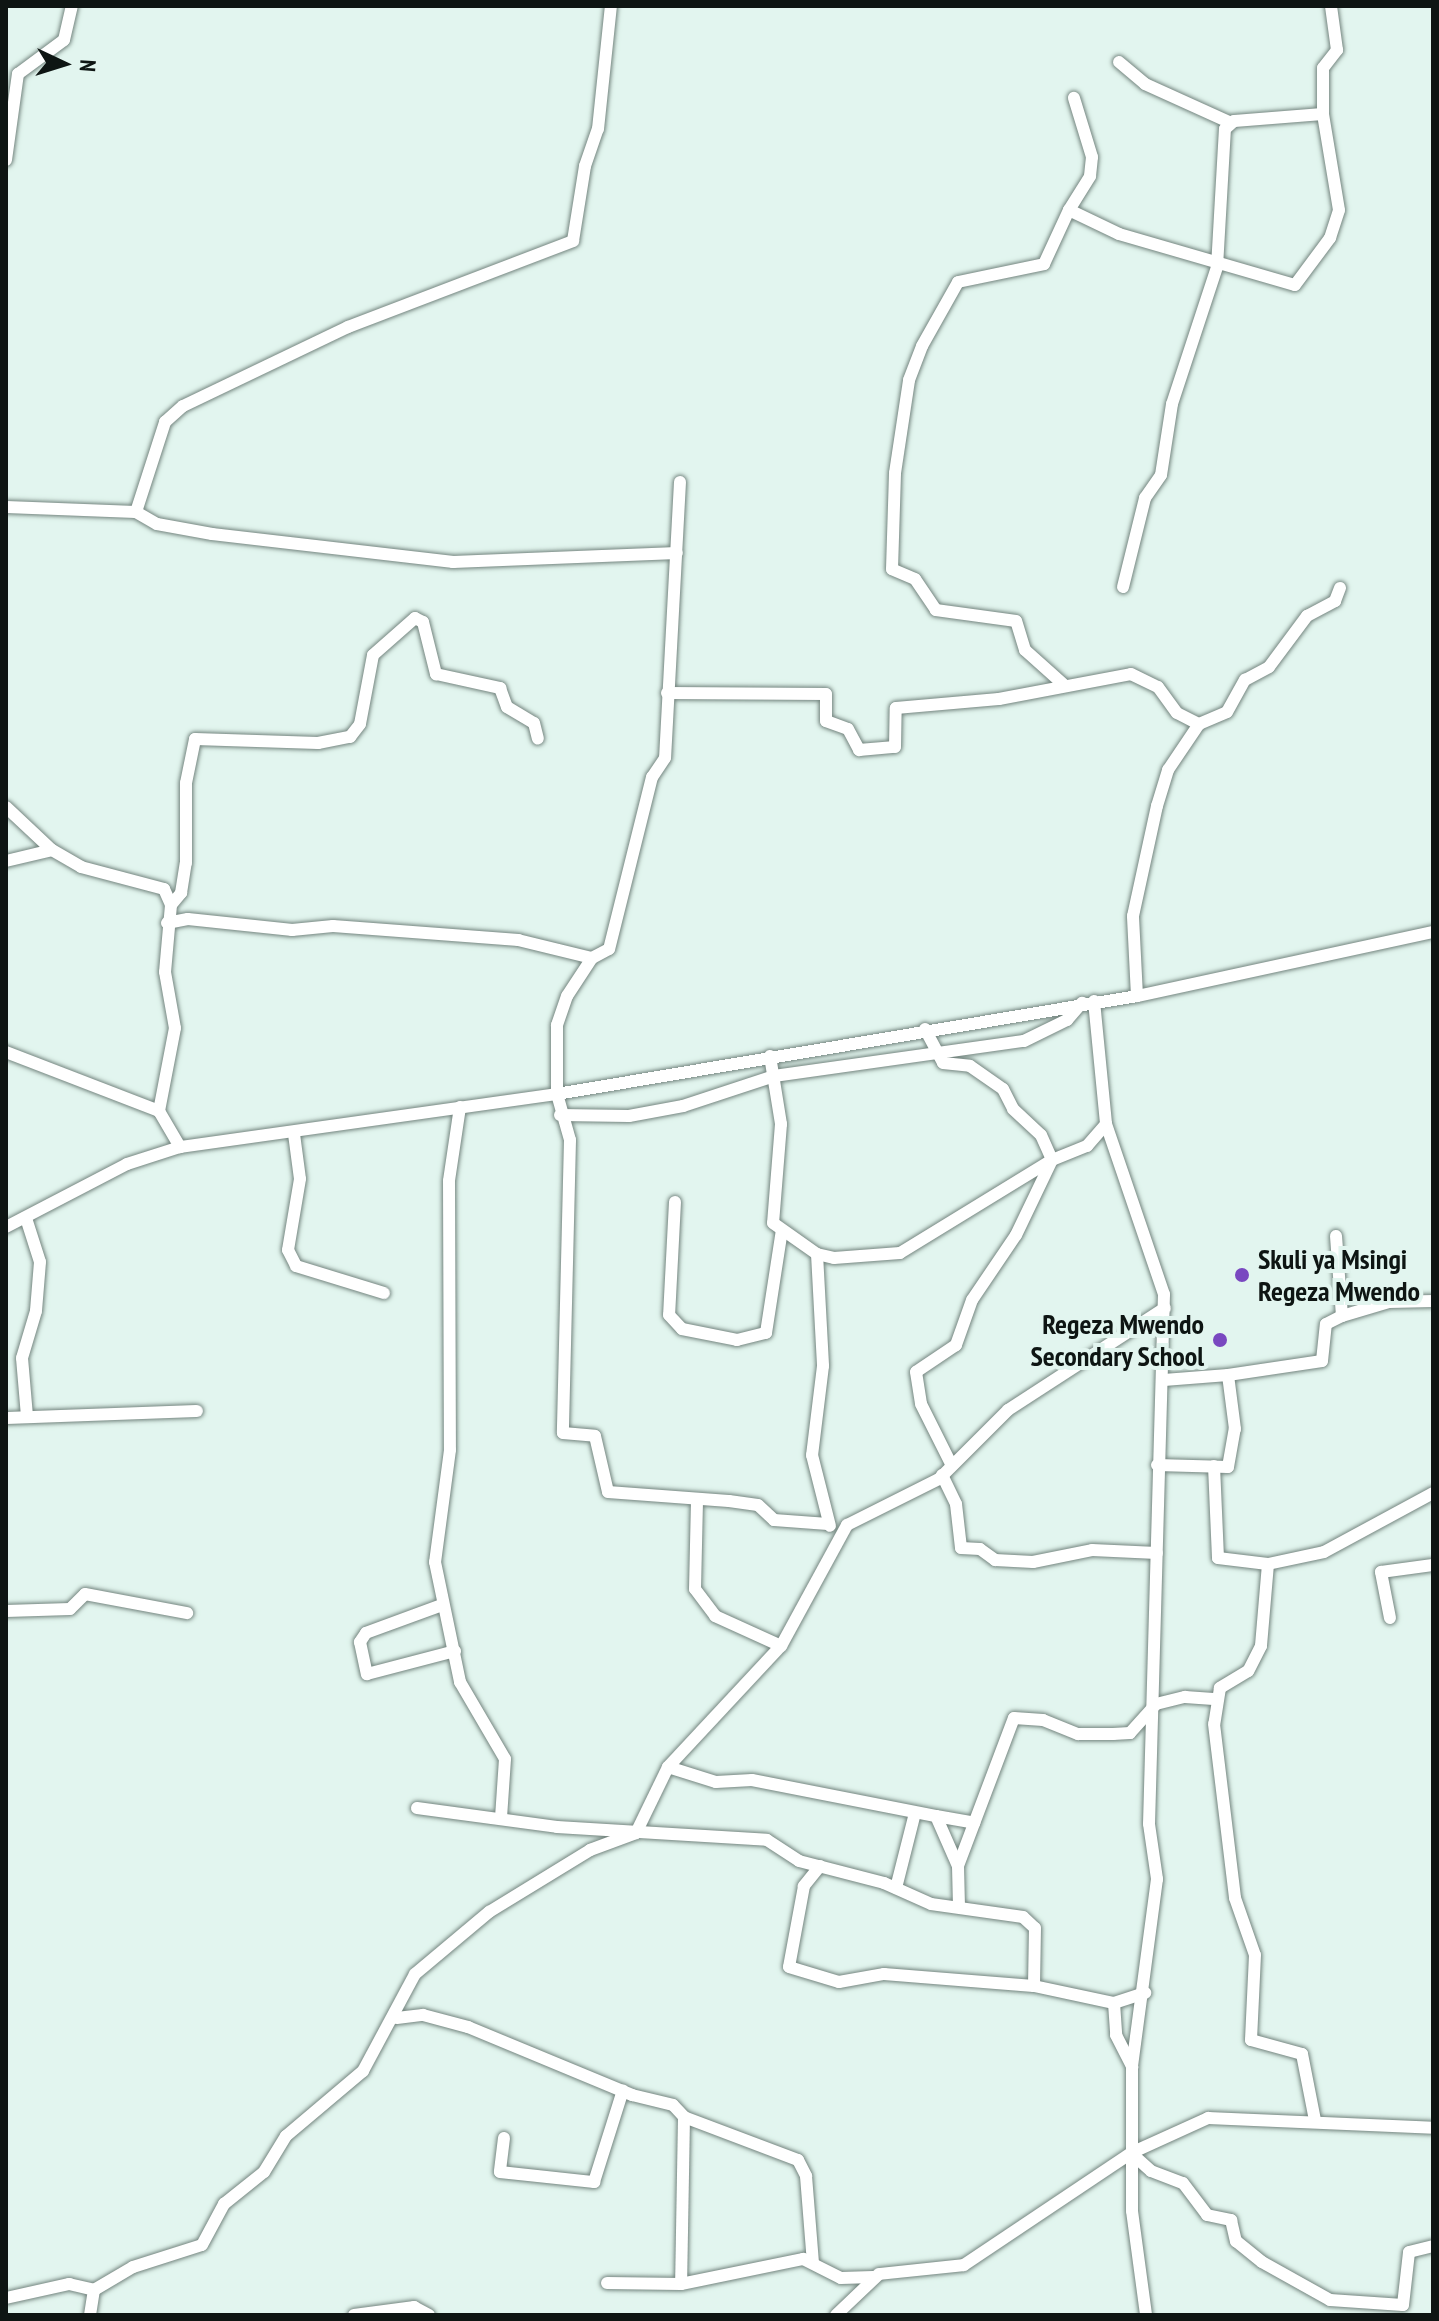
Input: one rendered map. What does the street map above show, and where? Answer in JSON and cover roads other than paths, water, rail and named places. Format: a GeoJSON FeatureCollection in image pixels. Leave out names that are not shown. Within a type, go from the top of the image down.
{"type":"FeatureCollection","features":[{"type":"Feature","properties":{"kind":"street"},"geometry":{"type":"LineString","coordinates":[[6,160],[18,74],[64,40],[72,6]]}},
{"type":"Feature","properties":{"kind":"street"},"geometry":{"type":"LineString","coordinates":[[136,512],[165,422],[183,406],[348,327],[573,241],[585,166],[598,129],[611,6]]}},
{"type":"Feature","properties":{"kind":"street"},"geometry":{"type":"LineString","coordinates":[[1069,210],[1119,234],[1217,267],[1295,285],[1330,238],[1339,210],[1323,114],[1323,68],[1337,50],[1331,6]]}},
{"type":"Feature","properties":{"kind":"street"},"geometry":{"type":"LineString","coordinates":[[1119,62],[1145,84],[1231,123],[1323,114]]}},
{"type":"Feature","properties":{"kind":"street"},"geometry":{"type":"LineString","coordinates":[[1063,684],[1025,650],[1016,621],[936,610],[915,579],[892,569],[895,473],[909,380],[922,346],[958,282],[1044,264],[1069,210],[1090,176],[1092,157],[1074,98]]}},
{"type":"Feature","properties":{"kind":"street"},"geometry":{"type":"LineString","coordinates":[[1123,587],[1217,267],[1223,147],[1231,123]]}},
{"type":"Feature","properties":{"kind":"street"},"geometry":{"type":"LineString","coordinates":[[680,482],[665,758],[652,777],[609,949],[592,958],[567,996],[557,1025],[557,1094],[560,1115],[570,1140],[563,1433],[595,1436],[608,1492],[758,1505],[774,1520],[828,1524]]}},
{"type":"Feature","properties":{"kind":"street"},"geometry":{"type":"LineString","coordinates":[[6,507],[136,512],[157,524],[212,534],[453,562],[677,553]]}},
{"type":"Feature","properties":{"kind":"street"},"geometry":{"type":"LineString","coordinates":[[1137,996],[1133,916],[1168,770],[1199,724],[1227,712],[1245,680],[1269,667],[1307,616],[1335,601],[1340,588]]}},
{"type":"Feature","properties":{"kind":"street"},"geometry":{"type":"LineString","coordinates":[[159,1111],[175,1028],[165,972],[167,923],[171,905],[181,893],[186,863],[186,783],[195,739],[318,743],[350,737],[360,724],[373,655],[415,618],[423,622],[436,674],[500,688],[507,707],[534,723],[538,739]]}},
{"type":"Feature","properties":{"kind":"street"},"geometry":{"type":"LineString","coordinates":[[667,693],[826,694],[826,721],[848,729],[859,750],[885,750],[895,747],[896,708],[999,699],[1063,684],[1131,674],[1158,687],[1177,713],[1199,724]]}},
{"type":"Feature","properties":{"kind":"street"},"geometry":{"type":"LineString","coordinates":[[6,807],[52,850],[118,880],[164,889],[171,905]]}},
{"type":"Feature","properties":{"kind":"street"},"geometry":{"type":"LineString","coordinates":[[6,861],[52,850]]}},
{"type":"Feature","properties":{"kind":"street"},"geometry":{"type":"LineString","coordinates":[[167,923],[188,919],[518,940],[592,958]]}},
{"type":"Feature","properties":{"kind":"street"},"geometry":{"type":"LineString","coordinates":[[6,1227],[127,1164],[180,1147],[294,1134],[557,1094],[925,1029],[1137,996],[1433,932]]}},
{"type":"Feature","properties":{"kind":"street"},"geometry":{"type":"LineString","coordinates":[[560,1115],[629,1116],[683,1106],[774,1076],[1024,1041],[1067,1020],[1088,1002]]}},
{"type":"Feature","properties":{"kind":"street"},"geometry":{"type":"LineString","coordinates":[[1088,1002],[1106,1124],[1165,1308],[1164,1380],[1157,1465],[1156,1704],[1149,1824],[1157,1879],[1145,1993],[1132,2067],[1131,2153],[1146,2315]]}},
{"type":"Feature","properties":{"kind":"street"},"geometry":{"type":"LineString","coordinates":[[925,1029],[943,1063],[991,1077],[1041,1135],[1052,1160],[1016,1235],[972,1300],[956,1345],[916,1372],[921,1404],[951,1464]]}},
{"type":"Feature","properties":{"kind":"street"},"geometry":{"type":"LineString","coordinates":[[6,1052],[159,1111],[180,1147]]}},
{"type":"Feature","properties":{"kind":"street"},"geometry":{"type":"LineString","coordinates":[[770,1056],[781,1124],[773,1223],[817,1254],[900,1253],[1052,1160],[1087,1146],[1106,1124]]}},
{"type":"Feature","properties":{"kind":"street"},"geometry":{"type":"LineString","coordinates":[[460,1107],[449,1181],[451,1415],[446,1516],[435,1562],[460,1682],[505,1759],[501,1818]]}},
{"type":"Feature","properties":{"kind":"street"},"geometry":{"type":"LineString","coordinates":[[294,1134],[300,1179],[288,1250],[296,1266],[384,1293]]}},
{"type":"Feature","properties":{"kind":"street"},"geometry":{"type":"LineString","coordinates":[[675,1202],[669,1315],[682,1329],[737,1340],[766,1333],[782,1230]]}},
{"type":"Feature","properties":{"kind":"street"},"geometry":{"type":"LineString","coordinates":[[26,1218],[40,1262],[36,1311],[22,1358],[27,1416]]}},
{"type":"Feature","properties":{"kind":"street"},"geometry":{"type":"LineString","coordinates":[[1336,1236],[1342,1316]]}},
{"type":"Feature","properties":{"kind":"street"},"geometry":{"type":"LineString","coordinates":[[817,1254],[823,1366],[812,1455],[828,1524],[842,1536]]}},
{"type":"Feature","properties":{"kind":"street"},"geometry":{"type":"LineString","coordinates":[[1164,1380],[1228,1375],[1322,1361],[1326,1324],[1389,1302],[1433,1301]]}},
{"type":"Feature","properties":{"kind":"street"},"geometry":{"type":"LineString","coordinates":[[6,2298],[69,2284],[94,2290],[133,2267],[202,2245],[224,2204],[264,2172],[286,2136],[363,2071],[397,2018],[403,1990],[415,1974],[489,1912],[590,1850],[636,1833],[668,1767],[781,1646],[842,1536],[862,1514],[942,1475],[1034,1391],[1165,1308]]}},
{"type":"Feature","properties":{"kind":"street"},"geometry":{"type":"LineString","coordinates":[[1157,1465],[1230,1464],[1235,1429],[1228,1375]]}},
{"type":"Feature","properties":{"kind":"street"},"geometry":{"type":"LineString","coordinates":[[6,1418],[197,1411]]}},
{"type":"Feature","properties":{"kind":"street"},"geometry":{"type":"LineString","coordinates":[[1214,1466],[1218,1558],[1268,1564],[1324,1552],[1433,1493]]}},
{"type":"Feature","properties":{"kind":"street"},"geometry":{"type":"LineString","coordinates":[[942,1475],[956,1504],[961,1548],[980,1549],[995,1560],[1033,1562],[1092,1550],[1157,1553]]}},
{"type":"Feature","properties":{"kind":"street"},"geometry":{"type":"LineString","coordinates":[[697,1501],[695,1589],[715,1616],[781,1646]]}},
{"type":"Feature","properties":{"kind":"street"},"geometry":{"type":"LineString","coordinates":[[1268,1564],[1261,1646],[1248,1671],[1220,1688],[1215,1732],[1230,1872],[1255,1955],[1251,2040],[1302,2054],[1315,2120]]}},
{"type":"Feature","properties":{"kind":"street"},"geometry":{"type":"LineString","coordinates":[[1390,1618],[1381,1572],[1433,1565]]}},
{"type":"Feature","properties":{"kind":"street"},"geometry":{"type":"LineString","coordinates":[[6,1611],[70,1609],[85,1594],[187,1613]]}},
{"type":"Feature","properties":{"kind":"street"},"geometry":{"type":"LineString","coordinates":[[442,1605],[366,1633],[360,1642],[367,1674],[455,1651]]}},
{"type":"Feature","properties":{"kind":"street"},"geometry":{"type":"LineString","coordinates":[[959,1907],[958,1866],[1014,1718],[1043,1720],[1078,1734],[1130,1733],[1156,1704],[1185,1697],[1217,1699]]}},
{"type":"Feature","properties":{"kind":"street"},"geometry":{"type":"LineString","coordinates":[[668,1767],[716,1782],[752,1780],[974,1823]]}},
{"type":"Feature","properties":{"kind":"street"},"geometry":{"type":"LineString","coordinates":[[417,1808],[636,1833],[767,1840],[781,1852],[896,1888],[931,1904],[1023,1917],[1035,1928],[1034,1986]]}},
{"type":"Feature","properties":{"kind":"street"},"geometry":{"type":"LineString","coordinates":[[896,1888],[915,1813]]}},
{"type":"Feature","properties":{"kind":"street"},"geometry":{"type":"LineString","coordinates":[[936,1816],[958,1866]]}},
{"type":"Feature","properties":{"kind":"street"},"geometry":{"type":"LineString","coordinates":[[820,1866],[804,1886],[789,1967],[839,1982],[884,1974],[1034,1986],[1114,2003],[1145,1993]]}},
{"type":"Feature","properties":{"kind":"street"},"geometry":{"type":"LineString","coordinates":[[1114,2003],[1116,2035],[1132,2067]]}},
{"type":"Feature","properties":{"kind":"street"},"geometry":{"type":"LineString","coordinates":[[397,2018],[423,2015],[468,2027],[623,2090],[673,2105],[684,2117],[798,2160],[806,2176],[813,2263]]}},
{"type":"Feature","properties":{"kind":"street"},"geometry":{"type":"LineString","coordinates":[[504,2138],[500,2172],[594,2182],[623,2090]]}},
{"type":"Feature","properties":{"kind":"street"},"geometry":{"type":"LineString","coordinates":[[681,2284],[684,2117]]}},
{"type":"Feature","properties":{"kind":"street"},"geometry":{"type":"LineString","coordinates":[[607,2283],[681,2284],[776,2263],[813,2263],[841,2278],[964,2265],[1131,2153],[1208,2118],[1315,2120],[1433,2128]]}},
{"type":"Feature","properties":{"kind":"street"},"geometry":{"type":"LineString","coordinates":[[1131,2153],[1151,2171],[1183,2183],[1207,2215],[1231,2220],[1236,2241],[1262,2262],[1330,2300],[1403,2305],[1409,2252],[1433,2246]]}},
{"type":"Feature","properties":{"kind":"street"},"geometry":{"type":"LineString","coordinates":[[836,2315],[866,2291],[873,2277]]}},
{"type":"Feature","properties":{"kind":"street"},"geometry":{"type":"LineString","coordinates":[[90,2315],[94,2290]]}},
{"type":"Feature","properties":{"kind":"street"},"geometry":{"type":"LineString","coordinates":[[354,2315],[414,2307],[429,2315]]}},
{"type":"Feature","properties":{"kind":"place","name":"Skuli ya Msingi Regeza Mwendo"},"geometry":{"type":"Point","coordinates":[1242,1275]}},
{"type":"Feature","properties":{"kind":"place","name":"Regeza Mwendo Secondary School"},"geometry":{"type":"Point","coordinates":[1220,1340]}}]}
